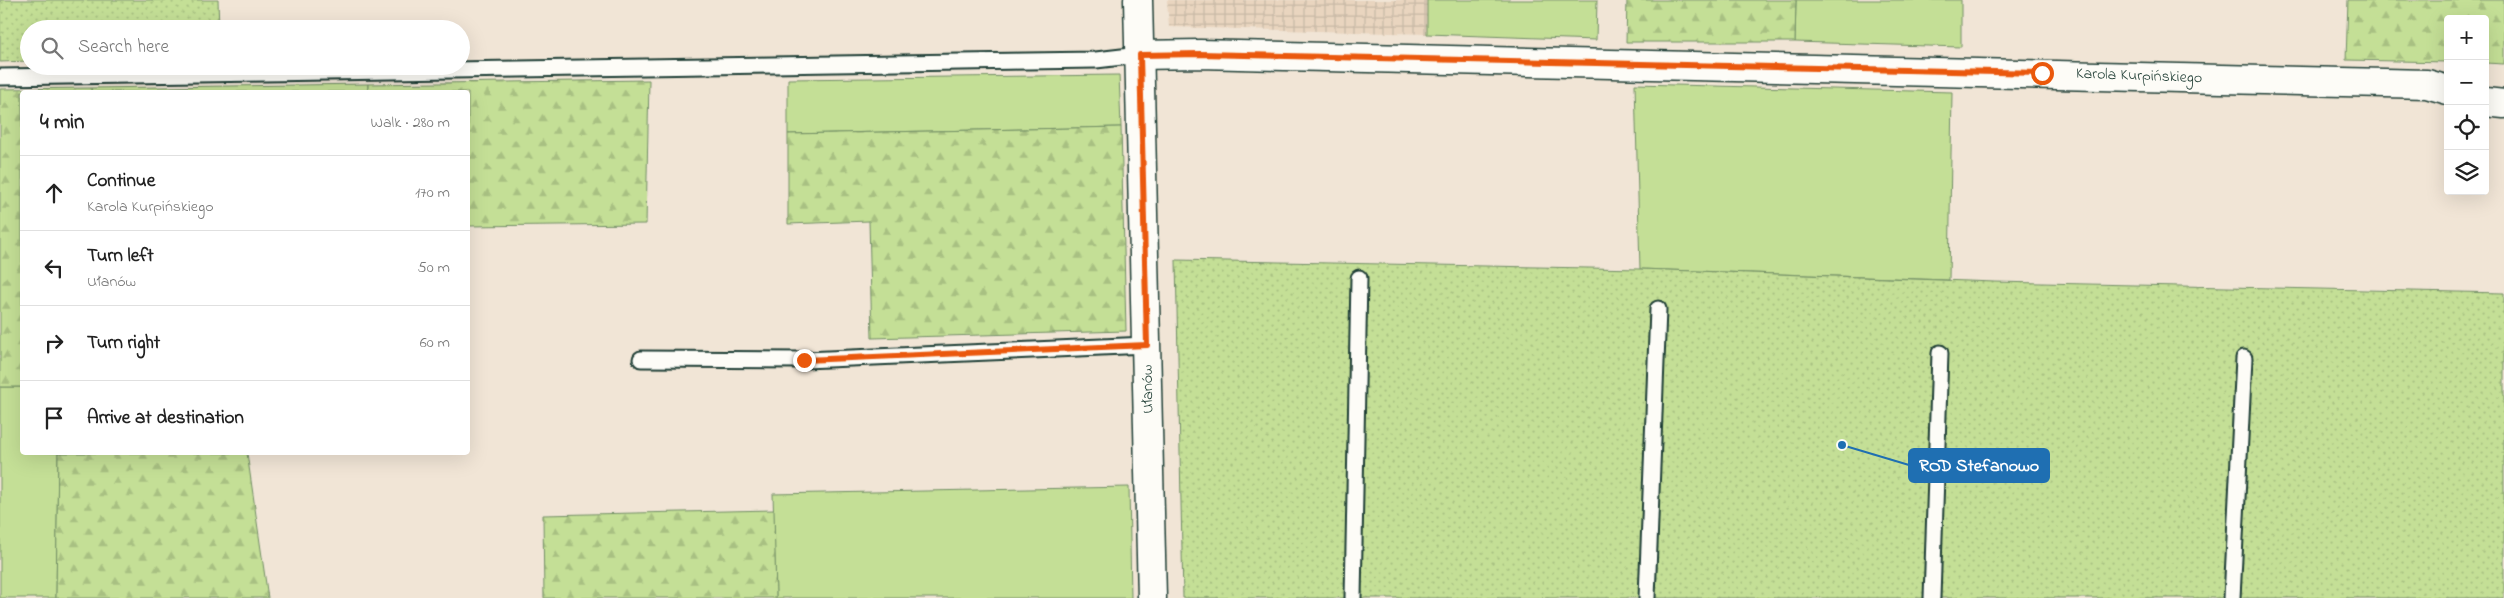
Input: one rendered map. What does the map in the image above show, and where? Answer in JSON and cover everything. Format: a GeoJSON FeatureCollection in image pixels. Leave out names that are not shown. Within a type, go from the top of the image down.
{"type":"FeatureCollection","features":[{"type":"Feature","properties":{"kind":"street","name":"Ułanów"},"geometry":{"type":"LineString","coordinates":[[1138,0],[1152,598]]}},
{"type":"Feature","properties":{"kind":"street","name":"Karola Kurpińskiego"},"geometry":{"type":"LineString","coordinates":[[1140,55],[1200,54],[2052,74],[2427,84],[2444,89]]}},
{"type":"Feature","properties":{"kind":"street"},"geometry":{"type":"LineString","coordinates":[[2489,102],[2504,104]]}},
{"type":"Feature","properties":{"kind":"lane"},"geometry":{"type":"LineString","coordinates":[[470,70],[1096,60],[1140,55]]}},
{"type":"Feature","properties":{"kind":"lane"},"geometry":{"type":"LineString","coordinates":[[0,77],[129,75]]}},
{"type":"Feature","properties":{"kind":"lane"},"geometry":{"type":"LineString","coordinates":[[1353,598],[1360,278]]}},
{"type":"Feature","properties":{"kind":"lane"},"geometry":{"type":"LineString","coordinates":[[1647,598],[1658,309]]}},
{"type":"Feature","properties":{"kind":"lane"},"geometry":{"type":"LineString","coordinates":[[641,359],[804,360],[1147,345]]}},
{"type":"Feature","properties":{"kind":"lane"},"geometry":{"type":"LineString","coordinates":[[1932,598],[1940,353]]}},
{"type":"Feature","properties":{"kind":"lane"},"geometry":{"type":"LineString","coordinates":[[2232,598],[2244,358]]}},
{"type":"Feature","properties":{"kind":"shaded area"},"geometry":{"type":"Polygon","coordinates":[[[1167,0],[1427,0],[1427,34],[1169,27],[1167,0]]]}},
{"type":"Feature","properties":{"kind":"green space"},"geometry":{"type":"Polygon","coordinates":[[[0,0],[218,0],[219,20],[20,20],[20,61],[0,62],[0,0]]]}},
{"type":"Feature","properties":{"kind":"green space"},"geometry":{"type":"Polygon","coordinates":[[[1427,0],[1597,0],[1596,40],[1427,34],[1427,0]]]}},
{"type":"Feature","properties":{"kind":"green space"},"geometry":{"type":"Polygon","coordinates":[[[1627,0],[1796,0],[1795,42],[1626,42],[1627,0]]]}},
{"type":"Feature","properties":{"kind":"green space"},"geometry":{"type":"Polygon","coordinates":[[[1796,0],[1961,0],[1961,47],[1795,42],[1796,0]]]}},
{"type":"Feature","properties":{"kind":"green space"},"geometry":{"type":"Polygon","coordinates":[[[2348,0],[2504,0],[2504,64],[2489,63],[2489,15],[2444,15],[2444,62],[2346,60],[2348,0]]]}},
{"type":"Feature","properties":{"kind":"green space"},"geometry":{"type":"Polygon","coordinates":[[[1119,75],[1121,127],[788,134],[788,79],[1119,75]]]}},
{"type":"Feature","properties":{"kind":"green space"},"geometry":{"type":"Polygon","coordinates":[[[649,80],[646,224],[470,226],[470,90],[368,90],[368,84],[649,80]]]}},
{"type":"Feature","properties":{"kind":"green space"},"geometry":{"type":"Polygon","coordinates":[[[368,84],[368,90],[91,90],[91,88],[368,84]]]}},
{"type":"Feature","properties":{"kind":"green space"},"geometry":{"type":"Polygon","coordinates":[[[1635,84],[1952,92],[1949,280],[1640,269],[1635,84]]]}},
{"type":"Feature","properties":{"kind":"green space"},"geometry":{"type":"Polygon","coordinates":[[[91,88],[91,90],[20,90],[20,387],[0,387],[0,89],[91,88]]]}},
{"type":"Feature","properties":{"kind":"green space"},"geometry":{"type":"Polygon","coordinates":[[[1121,127],[1126,331],[872,338],[869,221],[788,224],[788,134],[1121,127]]]}},
{"type":"Feature","properties":{"kind":"green space"},"geometry":{"type":"Polygon","coordinates":[[[1176,260],[1640,269],[1995,282],[2504,293],[2504,598],[1183,598],[1176,260]]]}},
{"type":"Feature","properties":{"kind":"green space"},"geometry":{"type":"Polygon","coordinates":[[[0,387],[20,387],[20,455],[58,455],[56,598],[0,598],[0,387]]]}},
{"type":"Feature","properties":{"kind":"green space"},"geometry":{"type":"Polygon","coordinates":[[[58,455],[247,455],[268,598],[56,598],[58,455]]]}},
{"type":"Feature","properties":{"kind":"green space"},"geometry":{"type":"Polygon","coordinates":[[[1129,487],[1131,598],[776,598],[773,494],[1129,487]]]}},
{"type":"Feature","properties":{"kind":"green space"},"geometry":{"type":"Polygon","coordinates":[[[774,510],[776,598],[544,598],[543,515],[774,510]]]}},
{"type":"Feature","properties":{"kind":"place","name":"ROD Stefanowo"},"geometry":{"type":"Point","coordinates":[1842,445]}},
{"type":"Feature","properties":{"kind":"route"},"geometry":{"type":"LineString","coordinates":[[804,360],[1147,345],[1140,55],[1200,54],[2042,73]]}}]}
